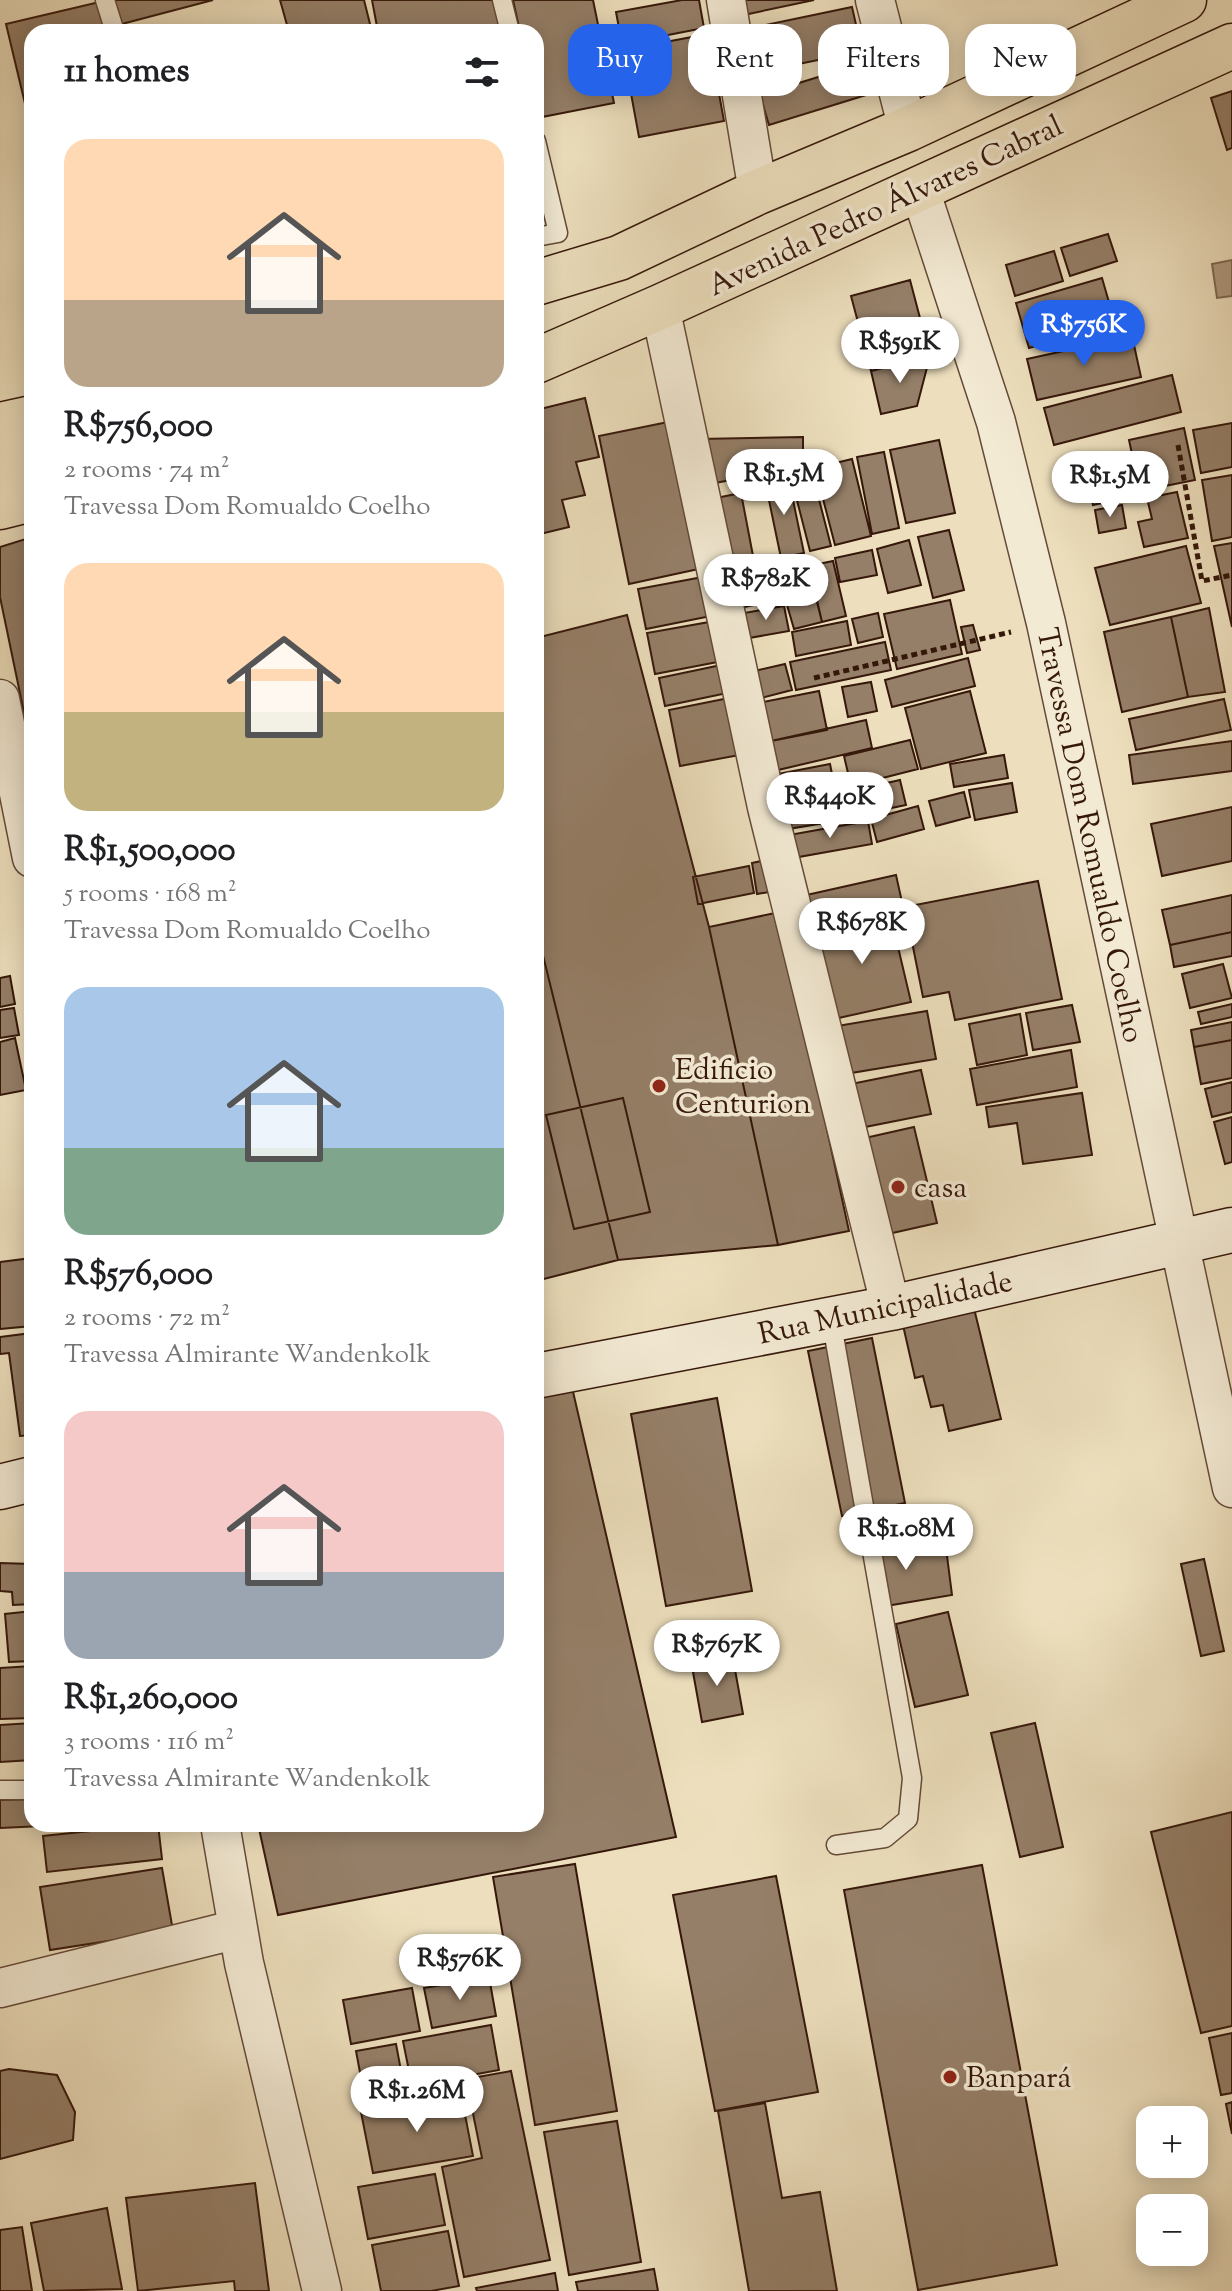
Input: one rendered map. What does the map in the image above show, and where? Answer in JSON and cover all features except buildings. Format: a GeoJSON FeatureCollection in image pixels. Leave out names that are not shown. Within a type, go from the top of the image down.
{"type":"FeatureCollection","features":[{"type":"Feature","properties":{"kind":"main road","name":"Avenida Pedro Álvares Cabral"},"geometry":{"type":"LineString","coordinates":[[544,281],[619,258],[758,192],[908,129],[1184,0]]}},
{"type":"Feature","properties":{"kind":"main road","name":"Avenida Pedro Álvares Cabral"},"geometry":{"type":"LineString","coordinates":[[544,358],[920,190],[1232,46]]}},
{"type":"Feature","properties":{"kind":"main road"},"geometry":{"type":"LineString","coordinates":[[0,425],[24,420]]}},
{"type":"Feature","properties":{"kind":"main road"},"geometry":{"type":"LineString","coordinates":[[0,464],[24,460]]}},
{"type":"Feature","properties":{"kind":"main road"},"geometry":{"type":"LineString","coordinates":[[0,507],[24,501]]}},
{"type":"Feature","properties":{"kind":"street"},"geometry":{"type":"LineString","coordinates":[[726,0],[758,192]]}},
{"type":"Feature","properties":{"kind":"street"},"geometry":{"type":"LineString","coordinates":[[875,0],[908,129]]}},
{"type":"Feature","properties":{"kind":"street","name":"Travessa Dom Romualdo Coelho"},"geometry":{"type":"LineString","coordinates":[[920,190],[996,422],[1046,623],[1232,1488]]}},
{"type":"Feature","properties":{"kind":"street"},"geometry":{"type":"LineString","coordinates":[[660,307],[767,807],[891,1308]]}},
{"type":"Feature","properties":{"kind":"street"},"geometry":{"type":"LineString","coordinates":[[0,699],[24,818]]}},
{"type":"Feature","properties":{"kind":"street","name":"Rua Municipalidade"},"geometry":{"type":"LineString","coordinates":[[544,1374],[891,1308],[1232,1230]]}},
{"type":"Feature","properties":{"kind":"street"},"geometry":{"type":"LineString","coordinates":[[0,1487],[24,1481]]}},
{"type":"Feature","properties":{"kind":"street"},"geometry":{"type":"LineString","coordinates":[[221,1832],[244,1963],[322,2291]]}},
{"type":"Feature","properties":{"kind":"street"},"geometry":{"type":"LineString","coordinates":[[0,1988],[238,1929]]}},
{"type":"Feature","properties":{"kind":"lane"},"geometry":{"type":"LineString","coordinates":[[105,0],[112,24]]}},
{"type":"Feature","properties":{"kind":"lane"},"geometry":{"type":"LineString","coordinates":[[502,0],[508,24]]}},
{"type":"Feature","properties":{"kind":"lane"},"geometry":{"type":"LineString","coordinates":[[544,174],[558,233],[544,236]]}},
{"type":"Feature","properties":{"kind":"lane"},"geometry":{"type":"LineString","coordinates":[[831,1319],[912,1778],[908,1819],[885,1838],[836,1845]]}},
{"type":"Feature","properties":{"kind":"lane"},"geometry":{"type":"LineString","coordinates":[[0,1790],[24,1790]]}},
{"type":"Feature","properties":{"kind":"path"},"geometry":{"type":"LineString","coordinates":[[1178,445],[1202,581],[1232,575]]}},
{"type":"Feature","properties":{"kind":"path"},"geometry":{"type":"LineString","coordinates":[[814,678],[1046,623]]}},
{"type":"Feature","properties":{"kind":"shaded area"},"geometry":{"type":"Polygon","coordinates":[[[1232,260],[1232,296],[1217,298],[1212,264],[1232,260]]]}},
{"type":"Feature","properties":{"kind":"place","name":"Edificio Centurion"},"geometry":{"type":"Point","coordinates":[659,1086]}},
{"type":"Feature","properties":{"kind":"place","name":"casa"},"geometry":{"type":"Point","coordinates":[898,1187]}},
{"type":"Feature","properties":{"kind":"place","name":"Banpará"},"geometry":{"type":"Point","coordinates":[950,2077]}}]}
